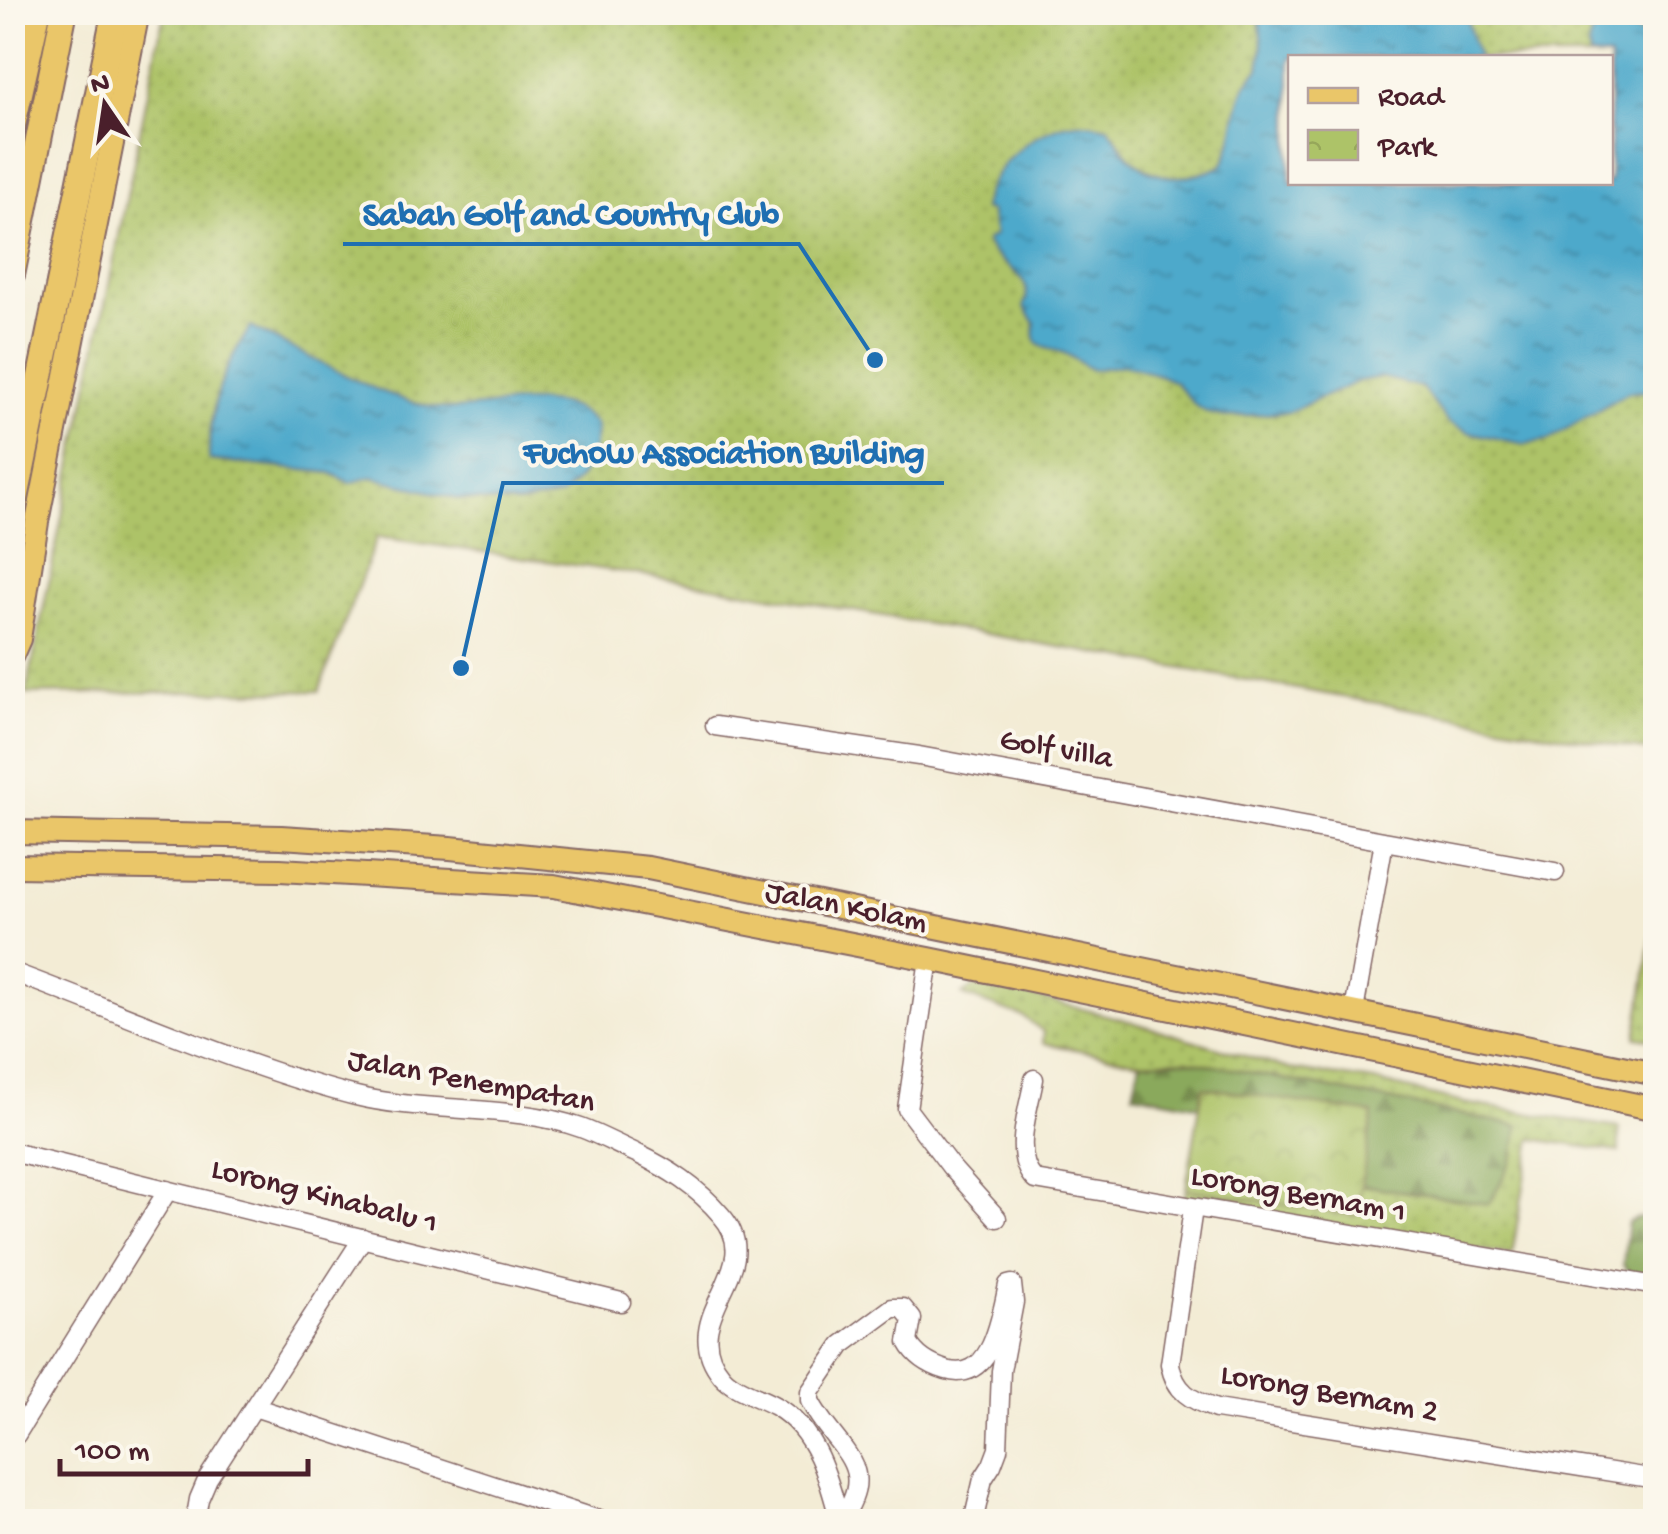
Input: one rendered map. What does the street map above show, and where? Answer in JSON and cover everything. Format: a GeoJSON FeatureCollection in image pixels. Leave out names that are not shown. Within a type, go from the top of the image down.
{"type":"FeatureCollection","features":[{"type":"Feature","properties":{"kind":"highway"},"geometry":{"type":"LineString","coordinates":[[12,273],[64,12]]}},
{"type":"Feature","properties":{"kind":"highway"},"geometry":{"type":"LineString","coordinates":[[12,516],[115,12]]}},
{"type":"Feature","properties":{"kind":"main road"},"geometry":{"type":"LineString","coordinates":[[12,134],[40,12]]}},
{"type":"Feature","properties":{"kind":"main road"},"geometry":{"type":"LineString","coordinates":[[12,656],[19,639],[37,522],[138,12]]}},
{"type":"Feature","properties":{"kind":"main road"},"geometry":{"type":"LineString","coordinates":[[12,823],[66,832]]}},
{"type":"Feature","properties":{"kind":"main road","name":"Jalan Kolam"},"geometry":{"type":"LineString","coordinates":[[12,832],[281,837],[614,863],[1656,1074]]}},
{"type":"Feature","properties":{"kind":"main road","name":"Jalan Kolam"},"geometry":{"type":"LineString","coordinates":[[13,866],[280,870],[554,886],[929,958],[1656,1109]]}},
{"type":"Feature","properties":{"kind":"main road"},"geometry":{"type":"LineString","coordinates":[[1219,985],[1218,1003],[1240,1024]]}},
{"type":"Feature","properties":{"kind":"street","name":"Golf villa"},"geometry":{"type":"LineString","coordinates":[[716,726],[919,756],[1556,872]]}},
{"type":"Feature","properties":{"kind":"street"},"geometry":{"type":"LineString","coordinates":[[1354,1011],[1384,842]]}},
{"type":"Feature","properties":{"kind":"street"},"geometry":{"type":"LineString","coordinates":[[929,958],[906,1108],[951,1168],[997,1218]]}},
{"type":"Feature","properties":{"kind":"street","name":"Jalan Penempatan"},"geometry":{"type":"LineString","coordinates":[[12,972],[290,1076],[359,1097],[579,1127],[670,1169],[724,1218],[736,1241],[734,1267],[709,1318],[706,1338],[722,1377],[784,1411],[810,1440],[828,1473],[840,1522]]}},
{"type":"Feature","properties":{"kind":"street","name":"Lorong Bernam 1"},"geometry":{"type":"LineString","coordinates":[[1034,1079],[1022,1151],[1026,1169],[1036,1180],[1656,1286]]}},
{"type":"Feature","properties":{"kind":"street","name":"Lorong Kinabalu 1"},"geometry":{"type":"LineString","coordinates":[[12,1152],[622,1302]]}},
{"type":"Feature","properties":{"kind":"street"},"geometry":{"type":"LineString","coordinates":[[16,1435],[168,1190]]}},
{"type":"Feature","properties":{"kind":"street","name":"Lorong Bernam 2"},"geometry":{"type":"LineString","coordinates":[[1193,1209],[1170,1364],[1177,1387],[1186,1396],[1216,1410],[1656,1479]]}},
{"type":"Feature","properties":{"kind":"street"},"geometry":{"type":"LineString","coordinates":[[195,1522],[198,1499],[208,1478],[362,1238]]}},
{"type":"Feature","properties":{"kind":"street"},"geometry":{"type":"LineString","coordinates":[[840,1522],[854,1503],[859,1486],[839,1441],[810,1401],[810,1392],[842,1345],[892,1308],[903,1308],[912,1319],[908,1342],[924,1360],[954,1372],[973,1368],[987,1354],[1008,1285],[1012,1284],[1014,1302],[1001,1370],[998,1449],[983,1479],[973,1522]]}},
{"type":"Feature","properties":{"kind":"street"},"geometry":{"type":"LineString","coordinates":[[254,1407],[605,1522]]}},
{"type":"Feature","properties":{"kind":"green space"},"geometry":{"type":"Polygon","coordinates":[[[164,13],[1655,13],[1655,752],[679,580],[377,537],[319,691],[26,694],[164,13]]]}},
{"type":"Feature","properties":{"kind":"green space"},"geometry":{"type":"Polygon","coordinates":[[[1655,916],[1655,1040],[1636,1037],[1655,916]]]}},
{"type":"Feature","properties":{"kind":"green space"},"geometry":{"type":"Polygon","coordinates":[[[974,986],[1016,992],[1122,1019],[1289,1069],[1374,1081],[1464,1103],[1619,1128],[1619,1152],[1532,1139],[1512,1255],[1184,1201],[1200,1106],[1188,1060],[1140,1062],[1043,1043],[1044,1032],[1024,1017],[962,995],[974,986]]]}},
{"type":"Feature","properties":{"kind":"green space"},"geometry":{"type":"Polygon","coordinates":[[[1187,1060],[1519,1126],[1512,1161],[1489,1204],[1353,1184],[1200,1106],[1133,1093],[1140,1062],[1187,1060]]]}},
{"type":"Feature","properties":{"kind":"green space"},"geometry":{"type":"Polygon","coordinates":[[[1203,1087],[1373,1114],[1356,1216],[1186,1189],[1203,1087]]]}},
{"type":"Feature","properties":{"kind":"green space"},"geometry":{"type":"Polygon","coordinates":[[[1638,1217],[1655,1220],[1655,1277],[1630,1273],[1623,1265],[1628,1222],[1638,1217]]]}},
{"type":"Feature","properties":{"kind":"water"},"geometry":{"type":"Polygon","coordinates":[[[1259,13],[1465,13],[1477,55],[1288,55],[1288,185],[1613,185],[1613,55],[1590,55],[1589,41],[1592,33],[1604,26],[1619,26],[1640,34],[1655,29],[1655,391],[1628,392],[1548,440],[1524,444],[1468,432],[1448,422],[1421,387],[1380,377],[1359,381],[1289,412],[1225,417],[1195,405],[1175,382],[1159,375],[1123,365],[1092,370],[1037,343],[1035,323],[1024,306],[1027,295],[1021,278],[986,241],[995,235],[990,211],[983,209],[994,178],[1004,164],[1045,132],[1088,123],[1108,127],[1132,159],[1153,173],[1187,177],[1222,166],[1244,90],[1259,69],[1259,13]]]}},
{"type":"Feature","properties":{"kind":"water"},"geometry":{"type":"Polygon","coordinates":[[[251,327],[375,389],[427,406],[468,409],[528,402],[567,405],[584,413],[597,427],[591,460],[580,478],[561,496],[518,504],[458,499],[372,477],[350,483],[331,473],[209,460],[211,424],[219,390],[251,327]]]}},
{"type":"Feature","properties":{"kind":"place","name":"Sabah Golf and Country Club"},"geometry":{"type":"Point","coordinates":[875,360]}},
{"type":"Feature","properties":{"kind":"place","name":"Fuchow Association Building"},"geometry":{"type":"Point","coordinates":[461,668]}}]}
